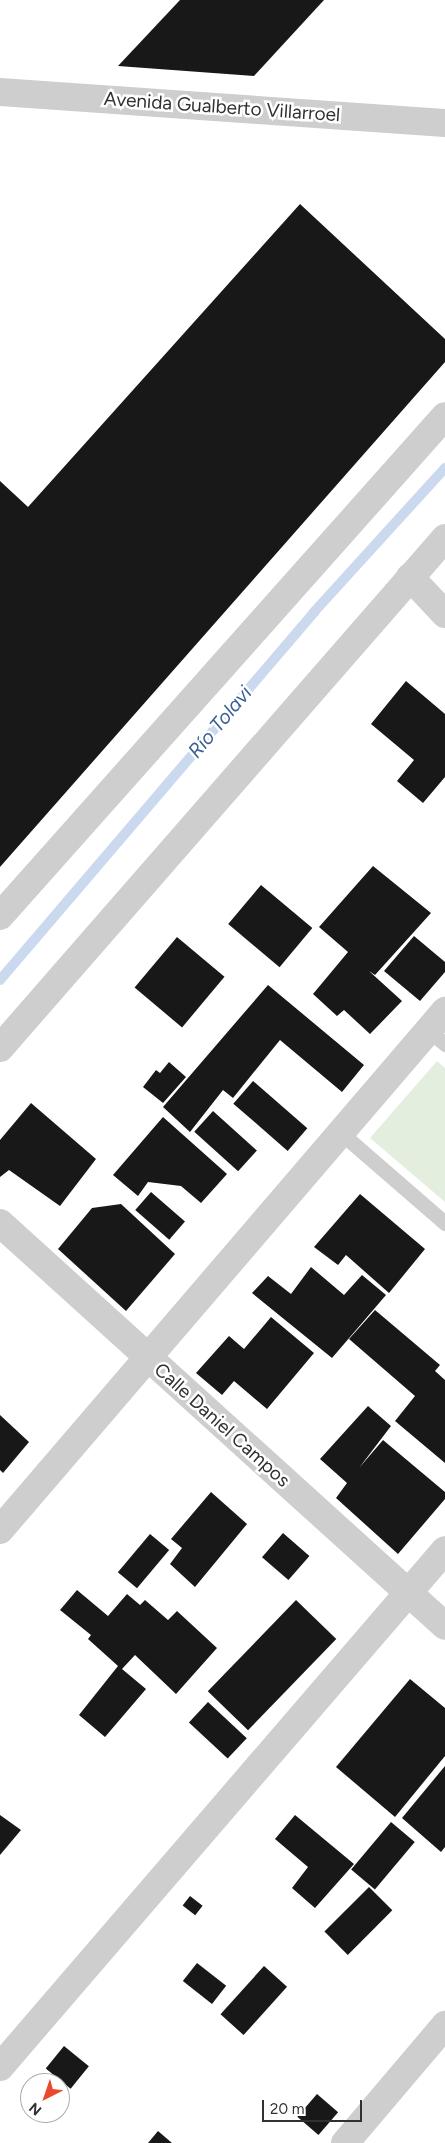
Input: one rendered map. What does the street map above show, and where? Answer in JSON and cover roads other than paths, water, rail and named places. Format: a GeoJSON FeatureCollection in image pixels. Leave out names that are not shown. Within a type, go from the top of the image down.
{"type":"FeatureCollection","features":[{"type":"Feature","properties":{"kind":"street","name":"Avenida Gualberto Villarroel"},"geometry":{"type":"LineString","coordinates":[[0,92],[445,123]]}},
{"type":"Feature","properties":{"kind":"street"},"geometry":{"type":"LineString","coordinates":[[0,916],[445,416]]}},
{"type":"Feature","properties":{"kind":"street"},"geometry":{"type":"LineString","coordinates":[[0,1048],[445,538]]}},
{"type":"Feature","properties":{"kind":"street"},"geometry":{"type":"LineString","coordinates":[[410,577],[445,614]]}},
{"type":"Feature","properties":{"kind":"street"},"geometry":{"type":"LineString","coordinates":[[0,1530],[341,1133],[440,1029]]}},
{"type":"Feature","properties":{"kind":"street","name":"Calle Daniel Campos"},"geometry":{"type":"LineString","coordinates":[[0,1223],[445,1626]]}},
{"type":"Feature","properties":{"kind":"street"},"geometry":{"type":"LineString","coordinates":[[0,2067],[445,1550]]}},
{"type":"Feature","properties":{"kind":"street"},"geometry":{"type":"LineString","coordinates":[[345,2143],[445,2025]]}},
{"type":"Feature","properties":{"kind":"lane"},"geometry":{"type":"LineString","coordinates":[[341,1133],[445,1223]]}},
{"type":"Feature","properties":{"kind":"waterway","name":"Río Tolavi"},"geometry":{"type":"LineString","coordinates":[[0,980],[314,612],[445,468]]}}]}
